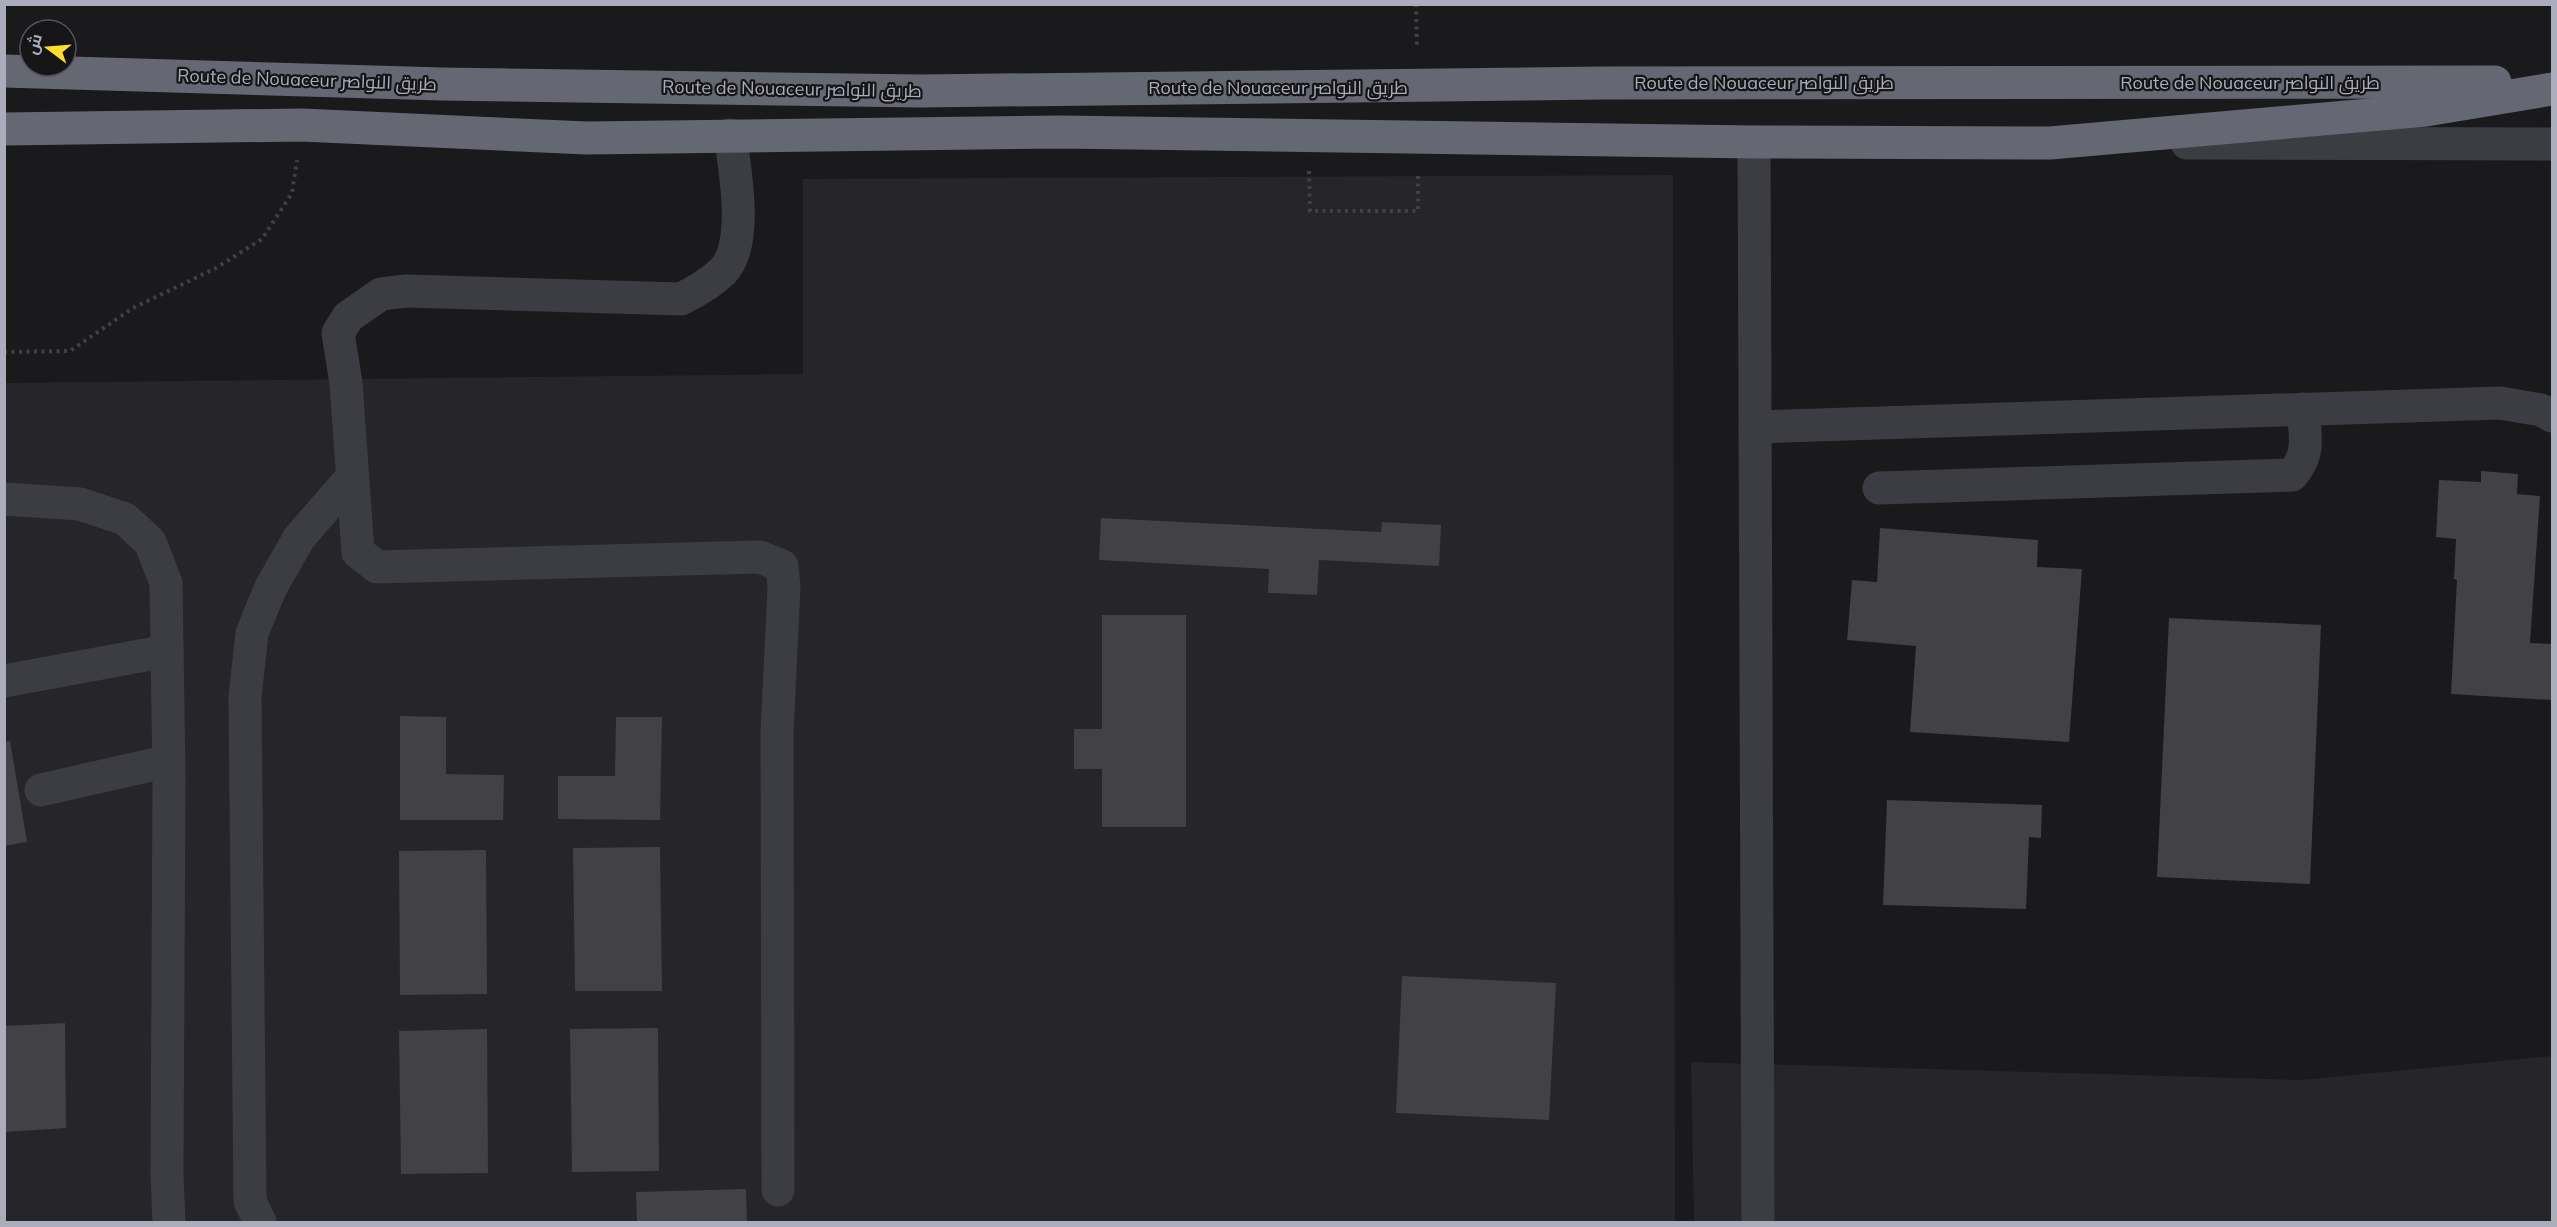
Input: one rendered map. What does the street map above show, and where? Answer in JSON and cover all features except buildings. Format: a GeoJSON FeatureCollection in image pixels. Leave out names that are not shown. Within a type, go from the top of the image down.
{"type":"FeatureCollection","features":[{"type":"Feature","properties":{"kind":"highway","name":"Route de Nouaceur طريق النواصر"},"geometry":{"type":"LineString","coordinates":[[4,71],[442,84],[922,91],[1602,83],[2553,82]]}},
{"type":"Feature","properties":{"kind":"highway"},"geometry":{"type":"LineString","coordinates":[[4,129],[302,125],[587,138],[1062,132],[1754,142],[2050,143],[2426,110],[2553,89]]}},
{"type":"Feature","properties":{"kind":"street"},"geometry":{"type":"LineString","coordinates":[[730,135],[739,206],[736,242],[725,269],[704,287],[681,299],[406,291],[381,294],[348,317],[338,333],[346,378],[358,552],[378,567],[760,557],[782,566],[784,588],[777,732],[778,1190]]}},
{"type":"Feature","properties":{"kind":"street"},"geometry":{"type":"LineString","coordinates":[[1754,142],[1758,1222]]}},
{"type":"Feature","properties":{"kind":"street"},"geometry":{"type":"LineString","coordinates":[[2050,143],[2553,144]]}},
{"type":"Feature","properties":{"kind":"street"},"geometry":{"type":"LineString","coordinates":[[1755,427],[2500,403],[2541,410],[2553,416]]}},
{"type":"Feature","properties":{"kind":"street"},"geometry":{"type":"LineString","coordinates":[[1879,488],[2292,475],[2302,464],[2305,449],[2303,409]]}},
{"type":"Feature","properties":{"kind":"street"},"geometry":{"type":"LineString","coordinates":[[261,1222],[250,1201],[245,697],[252,633],[272,587],[299,538],[352,477]]}},
{"type":"Feature","properties":{"kind":"street"},"geometry":{"type":"LineString","coordinates":[[4,498],[80,504],[125,519],[150,542],[166,583],[169,769],[167,1175],[169,1222]]}},
{"type":"Feature","properties":{"kind":"street"},"geometry":{"type":"LineString","coordinates":[[4,681],[167,651]]}},
{"type":"Feature","properties":{"kind":"street"},"geometry":{"type":"LineString","coordinates":[[42,798],[169,769]]}},
{"type":"Feature","properties":{"kind":"path"},"geometry":{"type":"LineString","coordinates":[[4,352],[70,351],[133,308],[216,268],[262,239],[292,193],[302,125]]}},
{"type":"Feature","properties":{"kind":"path"},"geometry":{"type":"LineString","coordinates":[[1310,212],[1418,211]]}},
{"type":"Feature","properties":{"kind":"shaded area"},"geometry":{"type":"Polygon","coordinates":[[[1673,175],[1675,1222],[5,1222],[4,383],[803,374],[803,179],[1673,175]]]}},
{"type":"Feature","properties":{"kind":"shaded area"},"geometry":{"type":"Polygon","coordinates":[[[2552,1056],[2552,1222],[1694,1222],[1691,1062],[2301,1080],[2552,1056]]]}}]}
